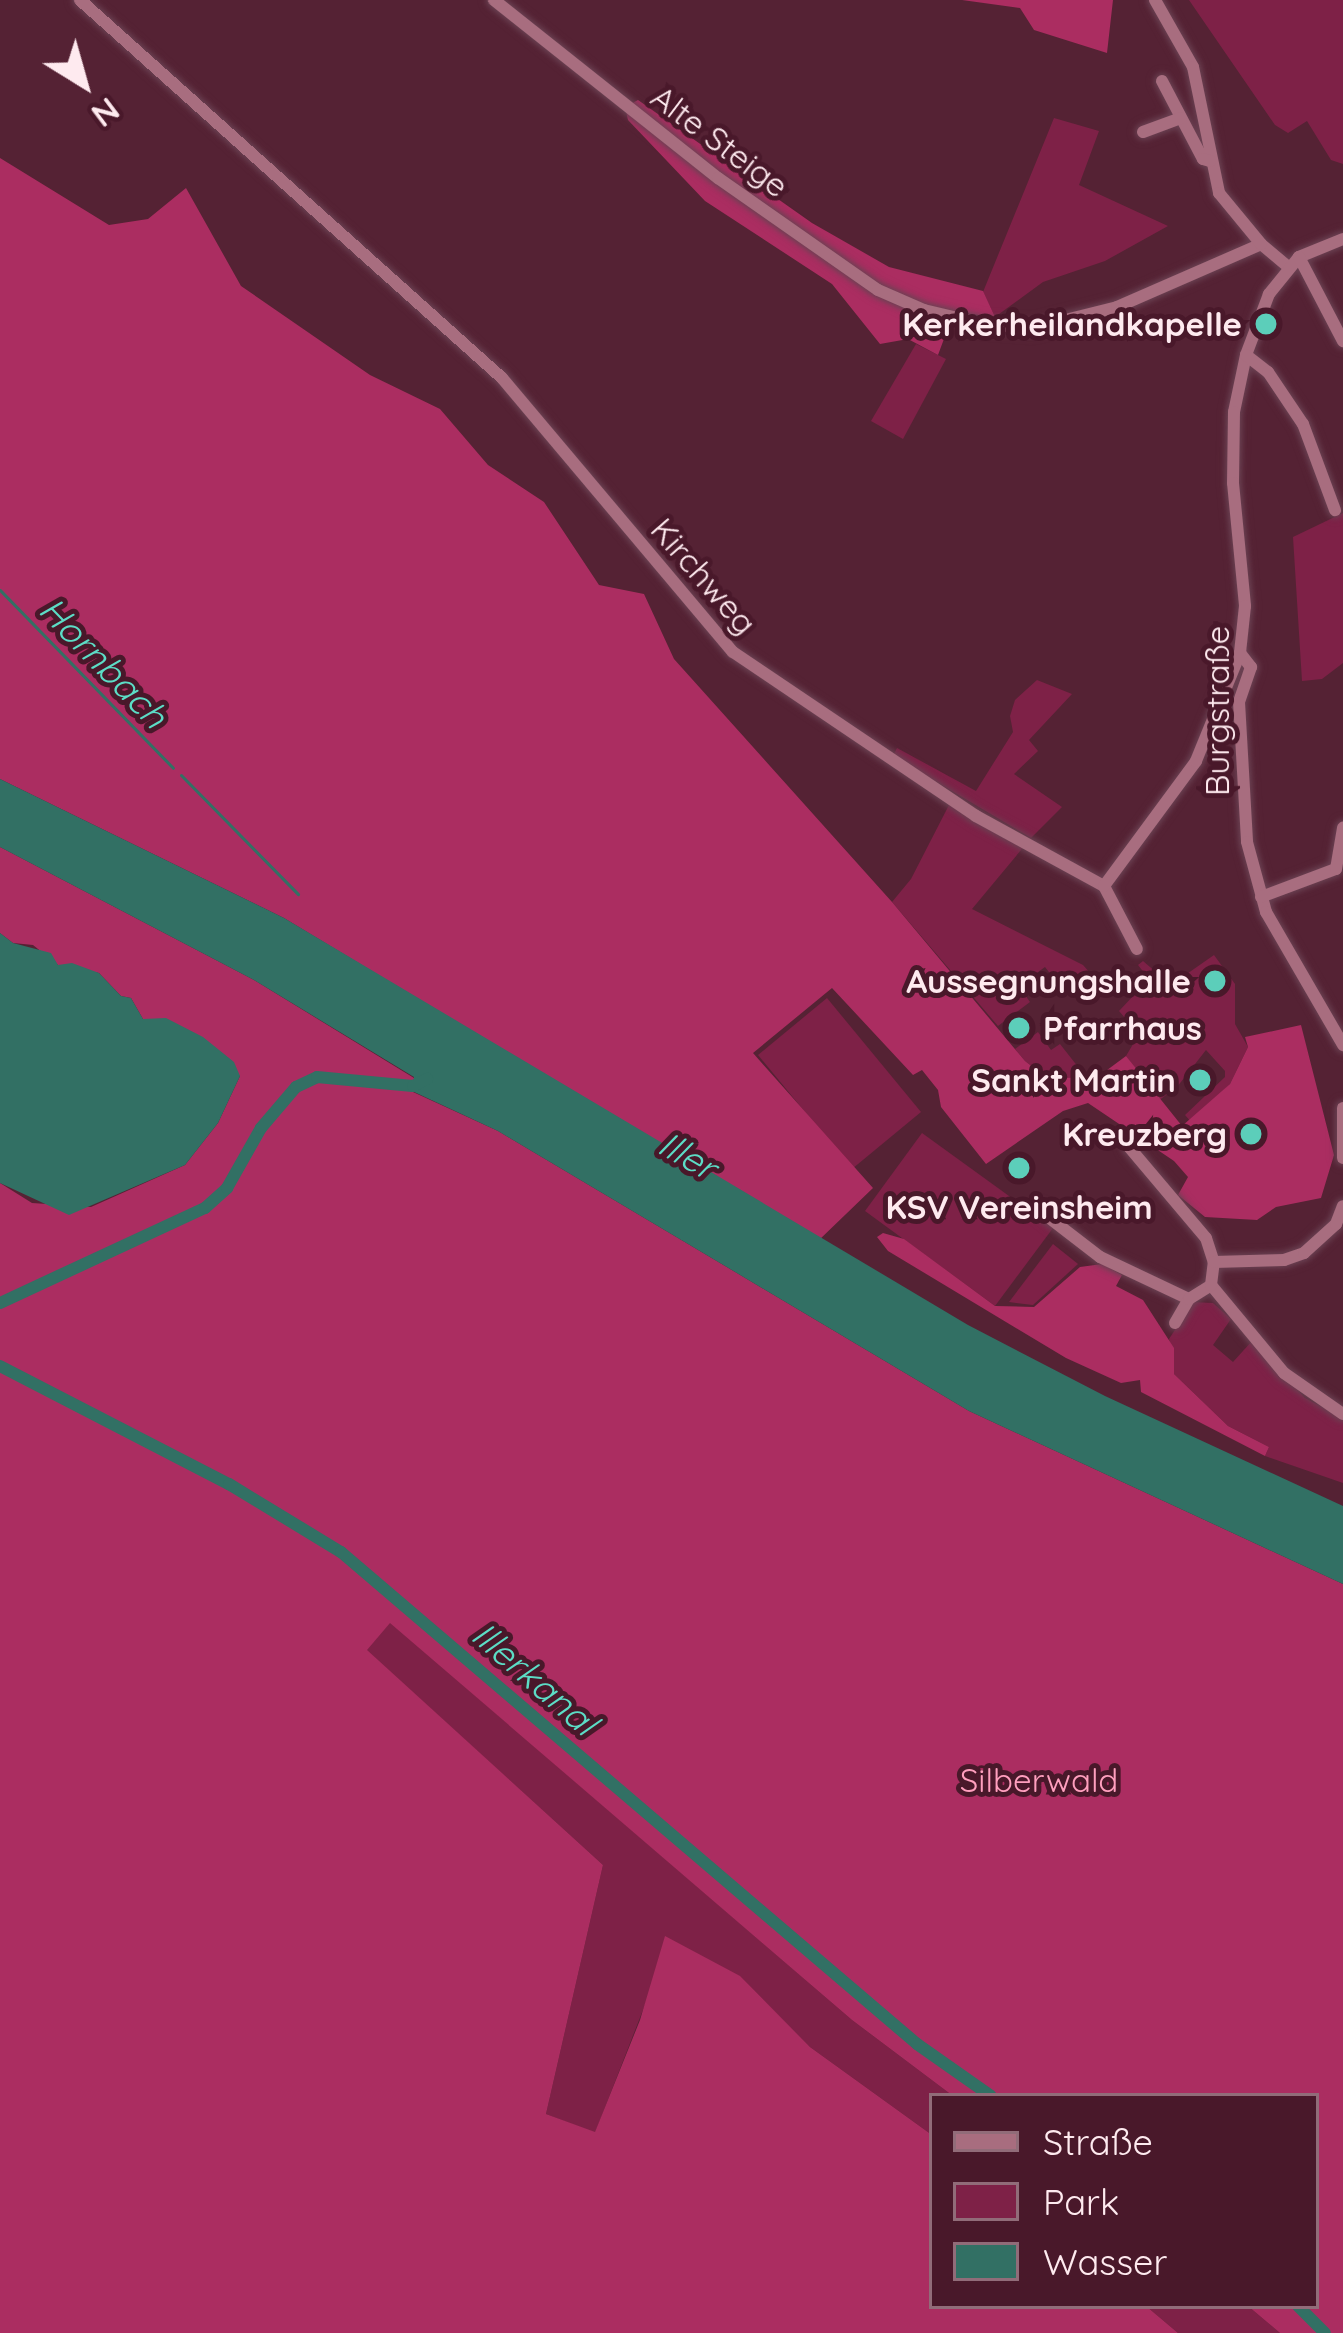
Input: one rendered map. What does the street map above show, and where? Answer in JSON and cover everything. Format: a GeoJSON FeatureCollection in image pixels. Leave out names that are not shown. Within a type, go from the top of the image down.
{"type":"FeatureCollection","features":[{"type":"Feature","properties":{"kind":"street","name":"Kirchweg"},"geometry":{"type":"LineString","coordinates":[[80,0],[502,378],[746,663],[976,816],[1104,886]]}},
{"type":"Feature","properties":{"kind":"street","name":"Alte Steige"},"geometry":{"type":"LineString","coordinates":[[494,0],[718,178],[878,290],[924,310],[998,326],[1038,327],[1117,307],[1261,244]]}},
{"type":"Feature","properties":{"kind":"street"},"geometry":{"type":"LineString","coordinates":[[1155,0],[1193,67],[1219,193],[1261,244],[1293,262],[1343,341]]}},
{"type":"Feature","properties":{"kind":"street"},"geometry":{"type":"LineString","coordinates":[[1162,81],[1203,159],[1210,161]]}},
{"type":"Feature","properties":{"kind":"street"},"geometry":{"type":"LineString","coordinates":[[1143,132],[1181,118]]}},
{"type":"Feature","properties":{"kind":"street"},"geometry":{"type":"LineString","coordinates":[[1293,262],[1343,239]]}},
{"type":"Feature","properties":{"kind":"street","name":"Burgstraße"},"geometry":{"type":"LineString","coordinates":[[1293,262],[1269,294],[1246,355],[1234,412],[1233,483],[1245,606],[1240,653],[1251,667],[1239,702],[1239,766],[1247,842],[1263,897],[1343,1045]]}},
{"type":"Feature","properties":{"kind":"street"},"geometry":{"type":"LineString","coordinates":[[1246,355],[1268,372],[1303,424],[1335,510]]}},
{"type":"Feature","properties":{"kind":"street"},"geometry":{"type":"LineString","coordinates":[[1137,949],[1104,886],[1196,761],[1240,653]]}},
{"type":"Feature","properties":{"kind":"street"},"geometry":{"type":"LineString","coordinates":[[1263,897],[1336,869],[1343,828]]}},
{"type":"Feature","properties":{"kind":"street"},"geometry":{"type":"LineString","coordinates":[[1343,1108],[1343,1158]]}},
{"type":"Feature","properties":{"kind":"street"},"geometry":{"type":"LineString","coordinates":[[1130,1147],[1206,1238],[1214,1262],[1211,1285],[1285,1373],[1343,1414]]}},
{"type":"Feature","properties":{"kind":"street"},"geometry":{"type":"LineString","coordinates":[[1214,1262],[1284,1260],[1304,1253],[1336,1224],[1343,1206]]}},
{"type":"Feature","properties":{"kind":"street"},"geometry":{"type":"LineString","coordinates":[[1040,1210],[1100,1257],[1189,1299]]}},
{"type":"Feature","properties":{"kind":"street"},"geometry":{"type":"LineString","coordinates":[[1175,1323],[1189,1299],[1211,1285]]}},
{"type":"Feature","properties":{"kind":"green space"},"geometry":{"type":"Polygon","coordinates":[[[962,0],[1113,0],[1107,53],[1034,30],[1020,8],[962,0]]]}},
{"type":"Feature","properties":{"kind":"green space"},"geometry":{"type":"Polygon","coordinates":[[[1189,0],[1343,0],[1343,164],[1331,160],[1307,121],[1288,133],[1275,125],[1189,0]]]}},
{"type":"Feature","properties":{"kind":"green space"},"geometry":{"type":"Polygon","coordinates":[[[638,100],[812,223],[889,267],[983,291],[995,317],[954,312],[938,355],[908,339],[880,344],[832,284],[705,201],[628,120],[625,107],[638,100]]]}},
{"type":"Feature","properties":{"kind":"green space"},"geometry":{"type":"Polygon","coordinates":[[[1054,118],[1099,131],[1079,185],[1168,226],[1105,261],[1043,282],[995,317],[983,292],[1054,118]]]}},
{"type":"Feature","properties":{"kind":"green space"},"geometry":{"type":"Polygon","coordinates":[[[0,158],[109,225],[148,219],[186,188],[241,286],[370,375],[440,409],[488,465],[544,502],[599,585],[644,594],[674,659],[892,902],[1025,1061],[1048,1079],[1099,1076],[1126,1056],[1182,1126],[1230,1084],[1248,1047],[1245,1037],[1301,1025],[1334,1155],[1321,1198],[1276,1207],[1257,1220],[1205,1217],[1178,1195],[1188,1177],[1174,1161],[1088,1103],[1063,1111],[986,1164],[941,1107],[938,1090],[922,1070],[913,1075],[832,988],[753,1053],[873,1188],[818,1241],[284,918],[0,779],[0,158]]]}},
{"type":"Feature","properties":{"kind":"green space"},"geometry":{"type":"Polygon","coordinates":[[[916,344],[946,359],[903,439],[871,421],[916,344]]]}},
{"type":"Feature","properties":{"kind":"green space"},"geometry":{"type":"Polygon","coordinates":[[[1343,513],[1343,663],[1322,679],[1302,681],[1293,537],[1343,513]]]}},
{"type":"Feature","properties":{"kind":"green space"},"geometry":{"type":"Polygon","coordinates":[[[1037,680],[1072,694],[1029,740],[1038,751],[1014,774],[1062,807],[1031,838],[893,756],[897,748],[976,791],[1013,732],[1010,716],[1015,700],[1037,680]]]}},
{"type":"Feature","properties":{"kind":"green space"},"geometry":{"type":"Polygon","coordinates":[[[949,805],[1026,844],[972,909],[1083,965],[1099,983],[1091,994],[1059,985],[1045,967],[1019,986],[1030,1002],[998,1026],[892,902],[911,879],[949,805]]]}},
{"type":"Feature","properties":{"kind":"green space","name":"Silberwald"},"geometry":{"type":"Polygon","coordinates":[[[0,847],[254,980],[414,1078],[413,1092],[498,1131],[969,1411],[1343,1584],[1343,2333],[1280,2333],[1252,2309],[1319,2309],[1319,2093],[949,2093],[852,2020],[390,1623],[367,1650],[603,1865],[546,2114],[595,2132],[640,2020],[665,1936],[740,1976],[810,2047],[929,2133],[929,2309],[1150,2309],[1178,2333],[0,2333],[0,1183],[32,1203],[91,1207],[185,1165],[218,1123],[240,1076],[158,1022],[143,1019],[131,998],[121,996],[99,973],[58,965],[33,945],[13,943],[0,933],[0,847]]]}},
{"type":"Feature","properties":{"kind":"green space"},"geometry":{"type":"Polygon","coordinates":[[[1214,955],[1235,984],[1235,1024],[1248,1047],[1230,1084],[1192,1123],[1185,1115],[1225,1077],[1225,1071],[1206,1050],[1177,1087],[1158,1101],[1126,1056],[1139,1034],[1119,1011],[1149,979],[1138,965],[1143,961],[1171,985],[1214,955]]]}},
{"type":"Feature","properties":{"kind":"green space"},"geometry":{"type":"Polygon","coordinates":[[[827,998],[921,1112],[852,1169],[758,1055],[827,998]]]}},
{"type":"Feature","properties":{"kind":"green space"},"geometry":{"type":"Polygon","coordinates":[[[1038,1032],[1051,1050],[1060,1044],[1086,1077],[1048,1079],[1025,1061],[1015,1049],[1038,1032]]]}},
{"type":"Feature","properties":{"kind":"green space"},"geometry":{"type":"Polygon","coordinates":[[[922,1133],[1053,1228],[995,1306],[865,1211],[922,1133]]]}},
{"type":"Feature","properties":{"kind":"green space"},"geometry":{"type":"Polygon","coordinates":[[[883,1233],[904,1239],[995,1306],[1034,1307],[1080,1267],[1102,1264],[1122,1275],[1116,1286],[1143,1300],[1174,1348],[1174,1374],[1228,1426],[1269,1447],[1265,1456],[1141,1392],[1140,1380],[1121,1383],[1066,1358],[888,1251],[877,1237],[883,1233]]]}},
{"type":"Feature","properties":{"kind":"green space"},"geometry":{"type":"Polygon","coordinates":[[[1053,1244],[1078,1264],[1033,1305],[1009,1302],[1053,1244]]]}},
{"type":"Feature","properties":{"kind":"green space"},"geometry":{"type":"Polygon","coordinates":[[[1193,1302],[1213,1303],[1231,1319],[1213,1345],[1233,1362],[1252,1341],[1305,1398],[1343,1418],[1343,1483],[1265,1456],[1269,1447],[1228,1426],[1174,1374],[1169,1339],[1193,1302]]]}},
{"type":"Feature","properties":{"kind":"green space"},"geometry":{"type":"Polygon","coordinates":[[[390,1622],[852,2020],[949,2093],[929,2093],[929,2133],[810,2047],[739,1976],[648,1997],[595,2133],[546,2114],[603,1865],[366,1650],[390,1622]]]}},
{"type":"Feature","properties":{"kind":"green space"},"geometry":{"type":"Polygon","coordinates":[[[1150,2309],[1252,2309],[1280,2333],[1178,2333],[1150,2309]]]}},
{"type":"Feature","properties":{"kind":"water"},"geometry":{"type":"Polygon","coordinates":[[[0,779],[284,918],[968,1325],[1105,1396],[1343,1506],[1343,1584],[969,1411],[498,1131],[412,1091],[414,1077],[254,980],[0,847],[0,779]]]}},
{"type":"Feature","properties":{"kind":"water"},"geometry":{"type":"Polygon","coordinates":[[[0,933],[13,943],[51,953],[58,965],[72,963],[99,973],[121,996],[131,998],[143,1019],[166,1018],[203,1037],[234,1062],[240,1076],[218,1123],[185,1165],[69,1215],[0,1183],[0,933]]]}},
{"type":"Feature","properties":{"kind":"waterway","name":"Hornbach"},"geometry":{"type":"LineString","coordinates":[[0,590],[173,768]]}},
{"type":"Feature","properties":{"kind":"waterway","name":"Hornbach"},"geometry":{"type":"LineString","coordinates":[[181,775],[298,894]]}},
{"type":"Feature","properties":{"kind":"waterway"},"geometry":{"type":"LineString","coordinates":[[0,1303],[205,1208],[227,1188],[261,1128],[296,1087],[317,1077],[413,1086],[427,1079]]}},
{"type":"Feature","properties":{"kind":"waterway","name":"Illerkanal"},"geometry":{"type":"LineString","coordinates":[[0,1366],[229,1484],[341,1552],[917,2044],[987,2093]]}},
{"type":"Feature","properties":{"kind":"waterway","name":"Illerkanal"},"geometry":{"type":"LineString","coordinates":[[1301,2309],[1325,2333]]}},
{"type":"Feature","properties":{"kind":"place","name":"Kerkerheilandkapelle"},"geometry":{"type":"Point","coordinates":[1266,324]}},
{"type":"Feature","properties":{"kind":"place","name":"Aussegnungshalle"},"geometry":{"type":"Point","coordinates":[1215,981]}},
{"type":"Feature","properties":{"kind":"place","name":"Pfarrhaus"},"geometry":{"type":"Point","coordinates":[1019,1028]}},
{"type":"Feature","properties":{"kind":"place","name":"Sankt Martin"},"geometry":{"type":"Point","coordinates":[1200,1080]}},
{"type":"Feature","properties":{"kind":"place","name":"Kreuzberg"},"geometry":{"type":"Point","coordinates":[1251,1134]}},
{"type":"Feature","properties":{"kind":"place","name":"KSV Vereinsheim"},"geometry":{"type":"Point","coordinates":[1019,1168]}},
{"type":"Feature","properties":{"kind":"water label","name":"Iller"},"geometry":{"type":"Point","coordinates":[688,1155]}}]}
